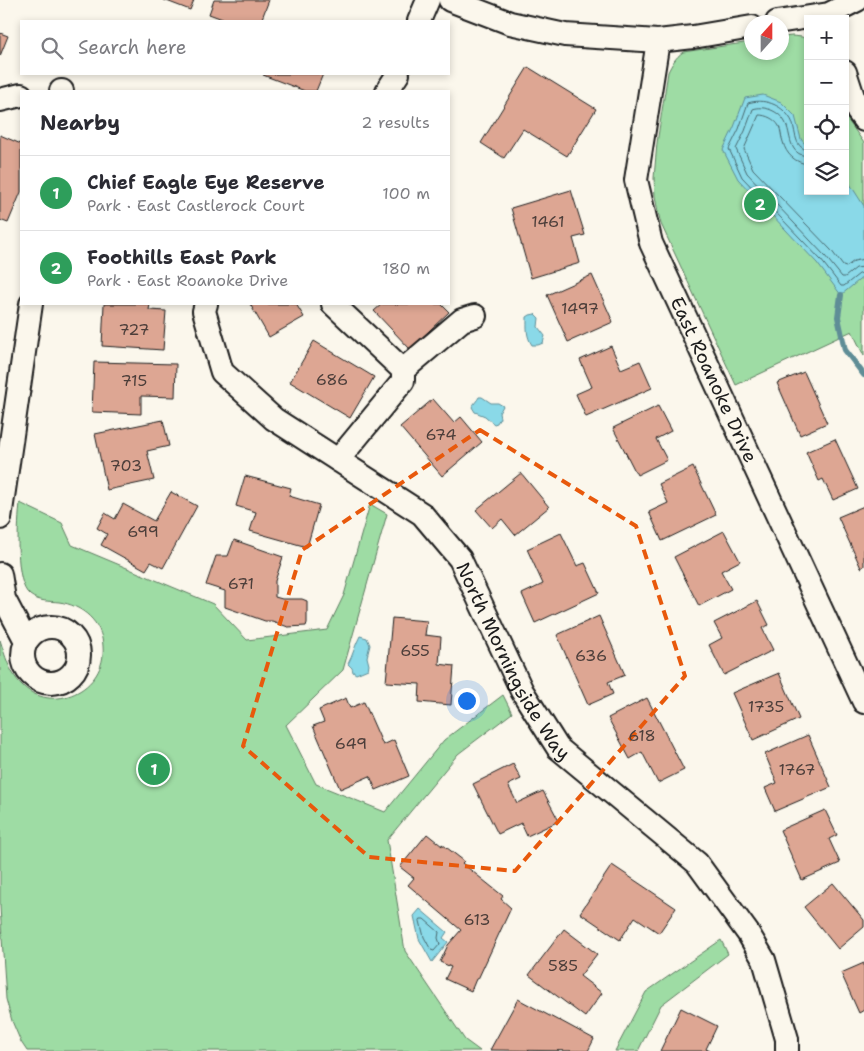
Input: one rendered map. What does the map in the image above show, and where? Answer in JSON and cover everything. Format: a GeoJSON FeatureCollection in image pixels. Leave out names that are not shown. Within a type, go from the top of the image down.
{"type":"FeatureCollection","features":[{"type":"Feature","properties":{"kind":"street"},"geometry":{"type":"LineString","coordinates":[[420,20],[428,0]]}},
{"type":"Feature","properties":{"kind":"street"},"geometry":{"type":"LineString","coordinates":[[450,0],[510,23],[565,35],[658,41],[744,28]]}},
{"type":"Feature","properties":{"kind":"street"},"geometry":{"type":"LineString","coordinates":[[832,15],[857,0]]}},
{"type":"Feature","properties":{"kind":"street"},"geometry":{"type":"LineString","coordinates":[[789,21],[804,19]]}},
{"type":"Feature","properties":{"kind":"street","name":"East Roanoke Drive"},"geometry":{"type":"LineString","coordinates":[[658,41],[636,180],[650,243],[864,702]]}},
{"type":"Feature","properties":{"kind":"street"},"geometry":{"type":"LineString","coordinates":[[388,90],[397,75]]}},
{"type":"Feature","properties":{"kind":"street"},"geometry":{"type":"LineString","coordinates":[[849,84],[858,112],[864,120]]}},
{"type":"Feature","properties":{"kind":"street"},"geometry":{"type":"LineString","coordinates":[[0,100],[20,96]]}},
{"type":"Feature","properties":{"kind":"street"},"geometry":{"type":"LineString","coordinates":[[0,518],[32,305]]}},
{"type":"Feature","properties":{"kind":"street","name":"North Morningside Way"},"geometry":{"type":"LineString","coordinates":[[206,305],[204,311],[222,372],[274,419],[422,514],[460,559],[522,692],[558,748],[697,863],[748,933],[764,960],[788,1051]]}},
{"type":"Feature","properties":{"kind":"street"},"geometry":{"type":"LineString","coordinates":[[333,305],[403,370],[403,381],[338,460]]}},
{"type":"Feature","properties":{"kind":"street"},"geometry":{"type":"LineString","coordinates":[[403,370],[462,320],[474,316]]}},
{"type":"Feature","properties":{"kind":"street"},"geometry":{"type":"LineString","coordinates":[[0,574],[4,599],[26,640]]}},
{"type":"Feature","properties":{"kind":"highlighted area"},"geometry":{"type":"Polygon","coordinates":[[[480,430],[636,526],[685,676],[515,871],[369,857],[243,746],[302,550],[480,430]]]}},
{"type":"Feature","properties":{"kind":"green space"},"geometry":{"type":"Polygon","coordinates":[[[789,36],[804,38],[804,195],[849,195],[849,122],[864,143],[864,356],[852,331],[736,385],[661,224],[655,196],[654,178],[657,143],[668,72],[672,64],[683,52],[744,43],[744,60],[789,60],[789,36]]]}},
{"type":"Feature","properties":{"kind":"green space"},"geometry":{"type":"Polygon","coordinates":[[[20,503],[62,523],[72,545],[213,604],[247,640],[327,630],[344,595],[370,504],[387,514],[343,670],[286,725],[316,784],[385,812],[444,740],[503,695],[512,713],[458,754],[387,840],[405,951],[465,1040],[480,1051],[27,1051],[12,1021],[6,999],[0,907],[0,640],[13,674],[21,684],[33,693],[47,698],[61,698],[75,694],[87,686],[96,675],[102,662],[103,646],[102,637],[95,622],[83,611],[67,604],[37,599],[30,595],[25,588],[21,578],[18,552],[20,503]]]}},
{"type":"Feature","properties":{"kind":"green space"},"geometry":{"type":"Polygon","coordinates":[[[721,940],[728,954],[661,1005],[638,1051],[615,1051],[646,992],[721,940]]]}},
{"type":"Feature","properties":{"kind":"water"},"geometry":{"type":"Polygon","coordinates":[[[763,95],[781,102],[795,116],[801,139],[804,143],[804,195],[849,195],[849,183],[864,206],[864,276],[841,295],[817,263],[738,179],[723,150],[745,98],[763,95]]]}},
{"type":"Feature","properties":{"kind":"water"},"geometry":{"type":"Polygon","coordinates":[[[535,314],[539,318],[538,327],[545,336],[543,343],[532,345],[528,335],[527,317],[535,314]]]}},
{"type":"Feature","properties":{"kind":"water"},"geometry":{"type":"Polygon","coordinates":[[[479,397],[503,406],[497,423],[494,424],[485,416],[475,412],[472,407],[479,397]]]}},
{"type":"Feature","properties":{"kind":"water"},"geometry":{"type":"Polygon","coordinates":[[[360,636],[367,638],[370,645],[367,657],[369,665],[368,669],[356,674],[348,664],[360,636]]]}},
{"type":"Feature","properties":{"kind":"water"},"geometry":{"type":"Polygon","coordinates":[[[420,909],[447,932],[443,938],[448,942],[432,962],[419,939],[414,916],[420,909]]]}},
{"type":"Feature","properties":{"kind":"building"},"geometry":{"type":"Polygon","coordinates":[[[164,0],[194,0],[190,10],[164,0]]]}},
{"type":"Feature","properties":{"kind":"building"},"geometry":{"type":"Polygon","coordinates":[[[214,0],[269,0],[261,20],[225,20],[209,14],[214,0]]]}},
{"type":"Feature","properties":{"kind":"building"},"geometry":{"type":"Polygon","coordinates":[[[0,33],[8,36],[0,56],[0,33]]]}},
{"type":"Feature","properties":{"kind":"building"},"geometry":{"type":"Polygon","coordinates":[[[528,67],[596,109],[567,156],[523,129],[504,158],[481,143],[528,67]]]}},
{"type":"Feature","properties":{"kind":"building"},"geometry":{"type":"Polygon","coordinates":[[[263,75],[323,75],[316,90],[302,90],[263,75]]]}},
{"type":"Feature","properties":{"kind":"building"},"geometry":{"type":"Polygon","coordinates":[[[0,135],[20,144],[20,194],[8,223],[0,220],[0,135]]]}},
{"type":"Feature","properties":{"kind":"building"},"geometry":{"type":"Polygon","coordinates":[[[571,190],[585,235],[573,238],[580,263],[531,278],[511,208],[571,190]]]}},
{"type":"Feature","properties":{"kind":"building"},"geometry":{"type":"Polygon","coordinates":[[[592,275],[613,322],[568,342],[547,295],[592,275]]]}},
{"type":"Feature","properties":{"kind":"building"},"geometry":{"type":"Polygon","coordinates":[[[104,305],[150,305],[149,310],[166,311],[163,350],[102,346],[104,305]]]}},
{"type":"Feature","properties":{"kind":"building"},"geometry":{"type":"Polygon","coordinates":[[[251,305],[297,305],[304,317],[269,337],[251,305]]]}},
{"type":"Feature","properties":{"kind":"building"},"geometry":{"type":"Polygon","coordinates":[[[381,305],[442,305],[449,312],[410,349],[374,311],[381,305]]]}},
{"type":"Feature","properties":{"kind":"building"},"geometry":{"type":"Polygon","coordinates":[[[314,341],[374,377],[350,418],[290,382],[314,341]]]}},
{"type":"Feature","properties":{"kind":"building"},"geometry":{"type":"Polygon","coordinates":[[[611,346],[621,369],[640,361],[652,388],[586,417],[576,394],[592,387],[580,360],[611,346]]]}},
{"type":"Feature","properties":{"kind":"building"},"geometry":{"type":"Polygon","coordinates":[[[94,362],[176,364],[175,397],[141,396],[141,414],[92,412],[94,362]]]}},
{"type":"Feature","properties":{"kind":"building"},"geometry":{"type":"Polygon","coordinates":[[[804,372],[827,423],[800,435],[777,383],[804,372]]]}},
{"type":"Feature","properties":{"kind":"building"},"geometry":{"type":"Polygon","coordinates":[[[433,399],[454,423],[461,417],[482,442],[442,476],[400,427],[433,399]]]}},
{"type":"Feature","properties":{"kind":"building"},"geometry":{"type":"Polygon","coordinates":[[[658,406],[671,431],[656,439],[667,460],[637,475],[613,428],[658,406]]]}},
{"type":"Feature","properties":{"kind":"building"},"geometry":{"type":"Polygon","coordinates":[[[163,420],[169,446],[147,451],[154,480],[107,490],[95,434],[163,420]]]}},
{"type":"Feature","properties":{"kind":"building"},"geometry":{"type":"Polygon","coordinates":[[[835,439],[858,489],[833,500],[823,479],[819,481],[806,452],[835,439]]]}},
{"type":"Feature","properties":{"kind":"building"},"geometry":{"type":"Polygon","coordinates":[[[693,467],[716,515],[662,541],[649,512],[668,503],[659,484],[693,467]]]}},
{"type":"Feature","properties":{"kind":"building"},"geometry":{"type":"Polygon","coordinates":[[[521,473],[549,507],[515,535],[502,519],[492,528],[476,510],[521,473]]]}},
{"type":"Feature","properties":{"kind":"building"},"geometry":{"type":"Polygon","coordinates":[[[245,476],[291,488],[289,496],[319,505],[307,547],[250,531],[256,512],[236,506],[245,476]]]}},
{"type":"Feature","properties":{"kind":"building"},"geometry":{"type":"Polygon","coordinates":[[[171,492],[197,506],[163,568],[151,562],[146,570],[101,545],[107,534],[97,528],[105,513],[115,519],[123,504],[154,521],[171,492]]]}},
{"type":"Feature","properties":{"kind":"building"},"geometry":{"type":"Polygon","coordinates":[[[864,506],[864,566],[861,568],[838,517],[864,506]]]}},
{"type":"Feature","properties":{"kind":"building"},"geometry":{"type":"Polygon","coordinates":[[[724,531],[740,561],[721,571],[731,589],[699,606],[674,557],[724,531]]]}},
{"type":"Feature","properties":{"kind":"building"},"geometry":{"type":"Polygon","coordinates":[[[561,533],[577,566],[585,563],[599,593],[535,623],[522,594],[543,584],[527,549],[561,533]]]}},
{"type":"Feature","properties":{"kind":"building"},"geometry":{"type":"Polygon","coordinates":[[[234,540],[283,557],[275,581],[275,597],[307,601],[306,626],[288,627],[225,607],[225,591],[206,585],[216,556],[228,556],[234,540]]]}},
{"type":"Feature","properties":{"kind":"building"},"geometry":{"type":"Polygon","coordinates":[[[757,601],[769,625],[762,628],[773,650],[724,675],[709,645],[722,638],[714,623],[757,601]]]}},
{"type":"Feature","properties":{"kind":"building"},"geometry":{"type":"Polygon","coordinates":[[[599,616],[625,675],[608,682],[613,694],[588,705],[557,635],[599,616]]]}},
{"type":"Feature","properties":{"kind":"building"},"geometry":{"type":"Polygon","coordinates":[[[392,618],[427,621],[425,635],[441,637],[439,664],[454,666],[451,705],[419,702],[420,684],[386,682],[392,618]]]}},
{"type":"Feature","properties":{"kind":"building"},"geometry":{"type":"Polygon","coordinates":[[[779,673],[799,719],[753,740],[732,693],[779,673]]]}},
{"type":"Feature","properties":{"kind":"building"},"geometry":{"type":"Polygon","coordinates":[[[346,698],[350,708],[364,702],[383,745],[394,740],[409,776],[376,790],[370,776],[340,789],[313,726],[324,722],[319,710],[346,698]]]}},
{"type":"Feature","properties":{"kind":"building"},"geometry":{"type":"Polygon","coordinates":[[[647,698],[684,770],[658,783],[642,752],[630,759],[608,718],[647,698]]]}},
{"type":"Feature","properties":{"kind":"building"},"geometry":{"type":"Polygon","coordinates":[[[808,735],[831,787],[775,811],[765,788],[777,783],[765,754],[808,735]]]}},
{"type":"Feature","properties":{"kind":"building"},"geometry":{"type":"Polygon","coordinates":[[[513,764],[521,779],[508,785],[517,803],[543,791],[559,821],[527,836],[521,823],[498,834],[473,784],[513,764]]]}},
{"type":"Feature","properties":{"kind":"building"},"geometry":{"type":"Polygon","coordinates":[[[825,810],[837,835],[829,839],[840,863],[802,880],[780,830],[825,810]]]}},
{"type":"Feature","properties":{"kind":"building"},"geometry":{"type":"Polygon","coordinates":[[[427,834],[464,861],[462,863],[503,896],[501,899],[511,908],[471,991],[445,979],[451,967],[440,962],[448,945],[461,930],[408,885],[414,878],[400,867],[427,834]]]}},
{"type":"Feature","properties":{"kind":"building"},"geometry":{"type":"Polygon","coordinates":[[[612,865],[676,908],[659,933],[635,917],[620,940],[580,913],[612,865]]]}},
{"type":"Feature","properties":{"kind":"building"},"geometry":{"type":"Polygon","coordinates":[[[833,883],[864,920],[864,927],[838,949],[804,907],[833,883]]]}},
{"type":"Feature","properties":{"kind":"building"},"geometry":{"type":"Polygon","coordinates":[[[564,929],[597,954],[580,976],[602,993],[585,1017],[529,975],[564,929]]]}},
{"type":"Feature","properties":{"kind":"building"},"geometry":{"type":"Polygon","coordinates":[[[864,963],[864,1010],[859,1013],[841,973],[864,963]]]}},
{"type":"Feature","properties":{"kind":"building"},"geometry":{"type":"Polygon","coordinates":[[[518,999],[594,1039],[588,1051],[490,1050],[518,999]]]}},
{"type":"Feature","properties":{"kind":"building"},"geometry":{"type":"Polygon","coordinates":[[[681,1008],[717,1026],[706,1049],[710,1051],[660,1051],[681,1008]]]}},
{"type":"Feature","properties":{"kind":"waterway"},"geometry":{"type":"LineString","coordinates":[[841,295],[838,317],[845,350],[864,375]]}},
{"type":"Feature","properties":{"kind":"place","name":"Foothills East Park"},"geometry":{"type":"Point","coordinates":[760,204]}},
{"type":"Feature","properties":{"kind":"place","name":"Chief Eagle Eye Reserve"},"geometry":{"type":"Point","coordinates":[154,769]}}]}
